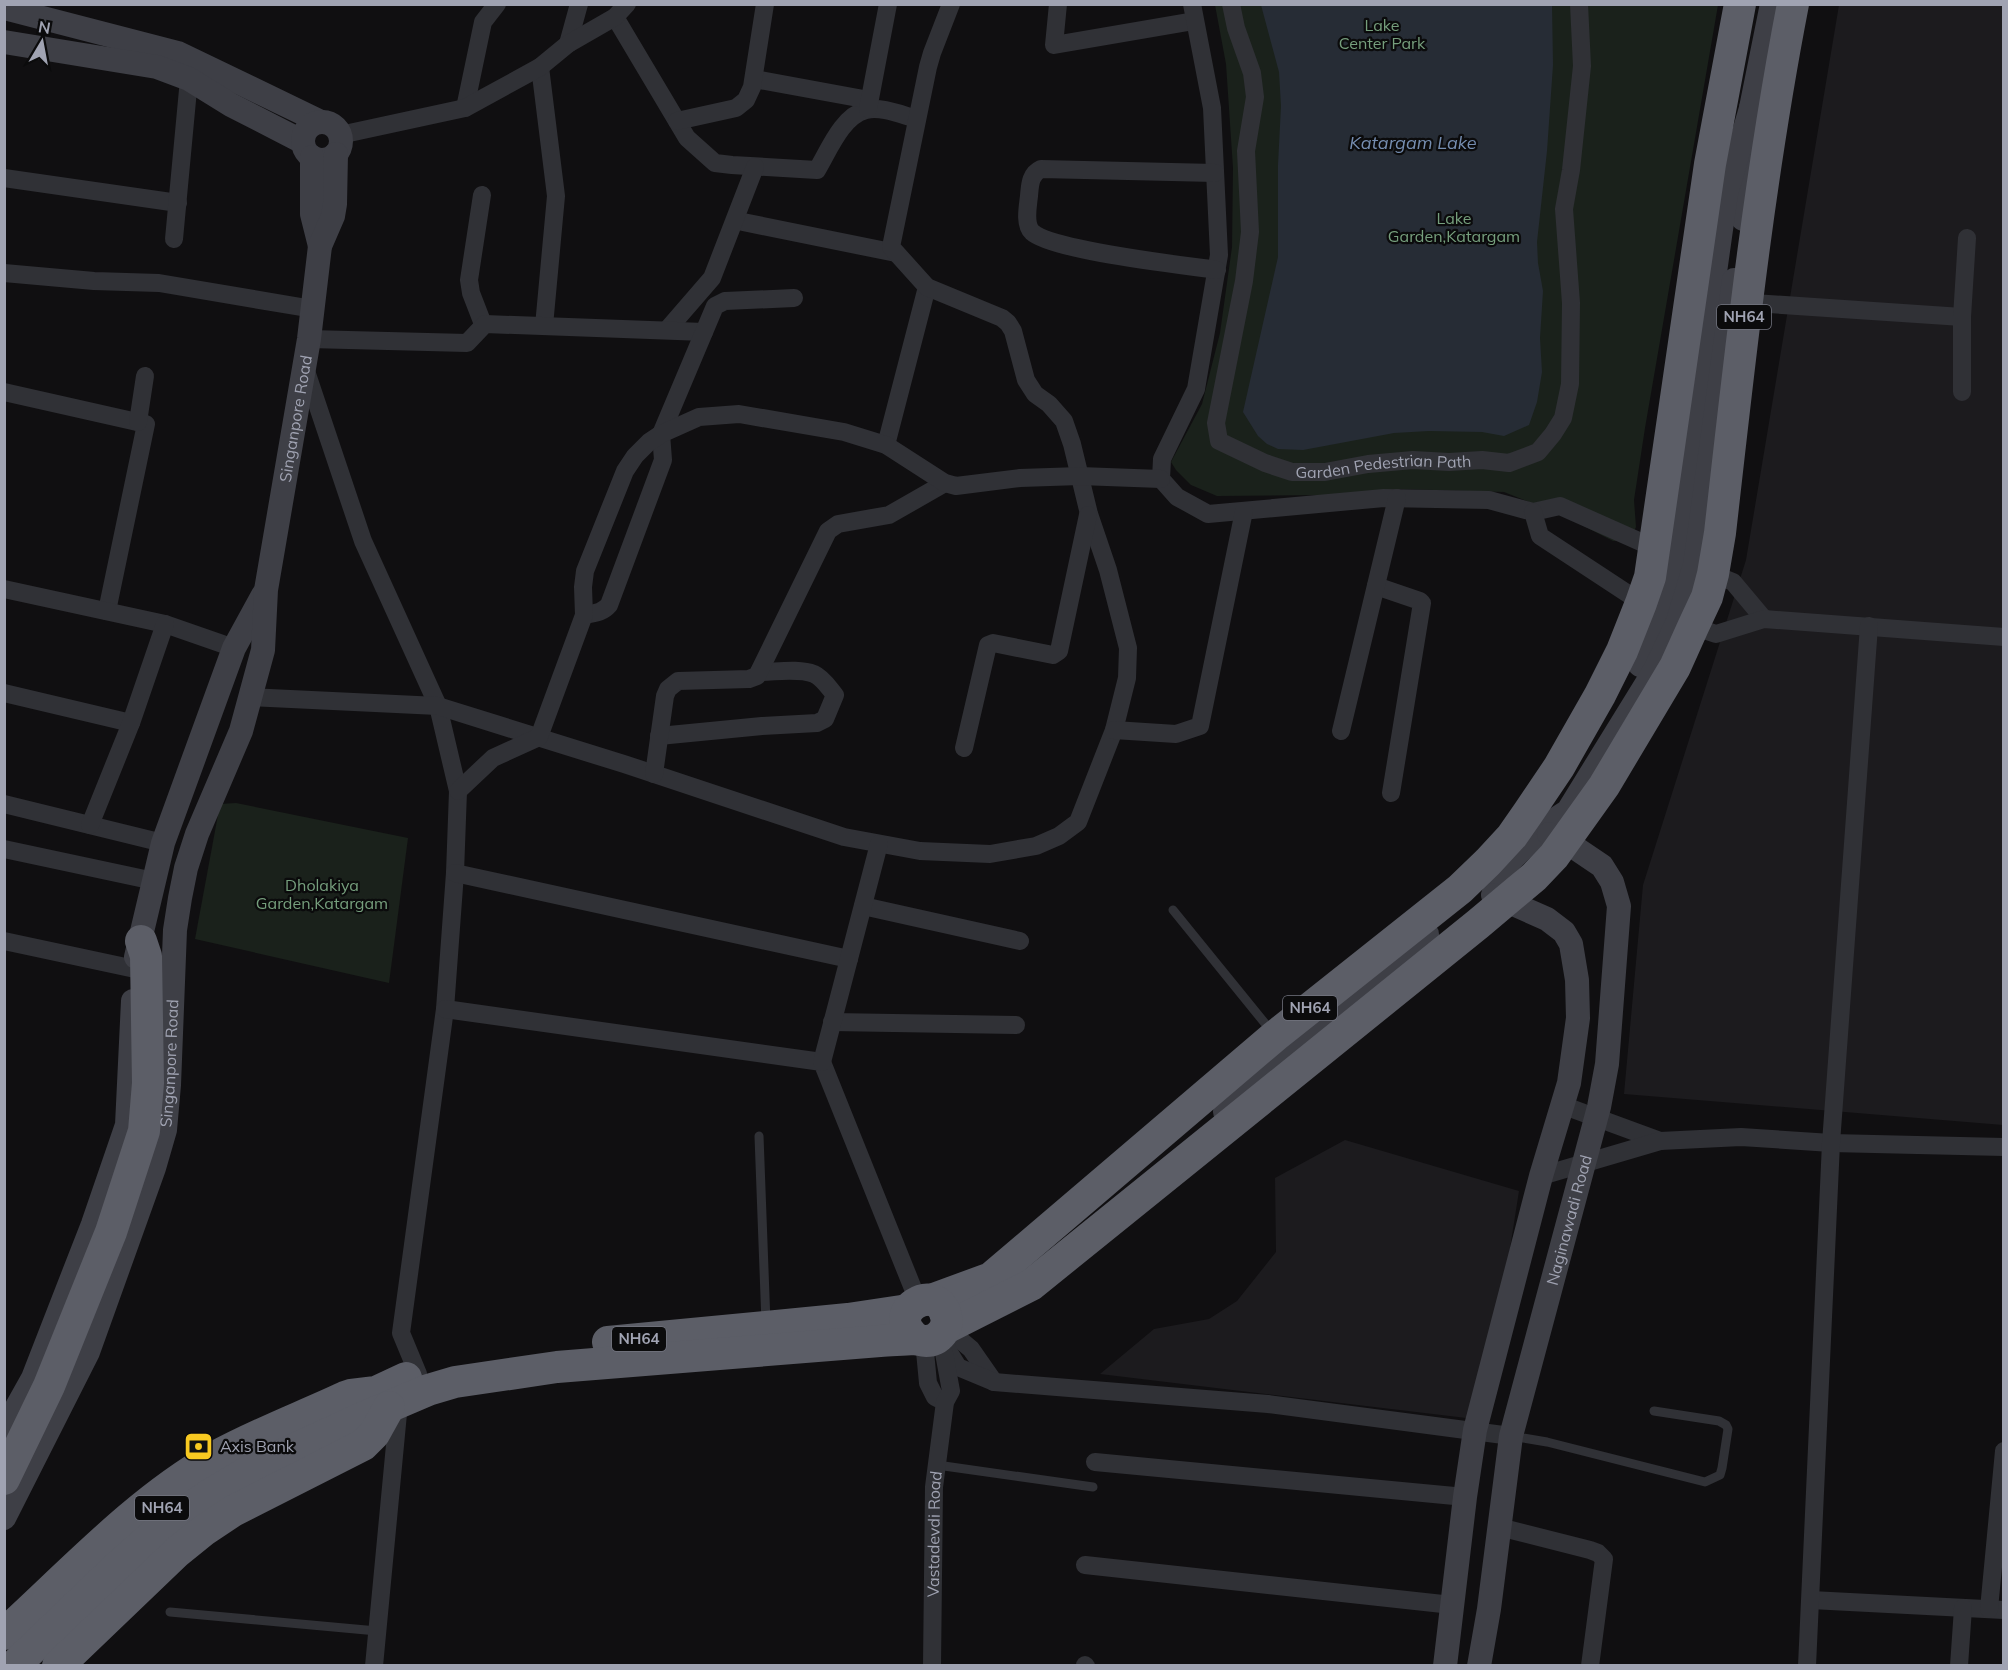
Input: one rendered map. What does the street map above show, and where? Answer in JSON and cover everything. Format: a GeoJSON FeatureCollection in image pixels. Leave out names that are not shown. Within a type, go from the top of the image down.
{"type":"FeatureCollection","features":[{"type":"Feature","properties":{"kind":"highway","name":"NH64"},"geometry":{"type":"LineString","coordinates":[[4,1655],[114,1549],[150,1517],[198,1482],[249,1452],[375,1405],[455,1382],[557,1367],[926,1322],[994,1290],[1275,1036],[1484,891],[1534,877],[1559,766],[1600,695],[1622,651],[1668,616],[1707,597],[1684,561],[1710,164],[1740,4]]}},
{"type":"Feature","properties":{"kind":"highway","name":"NH64"},"geometry":{"type":"LineString","coordinates":[[994,1290],[1031,1285],[1484,891],[1504,844],[1544,829],[1605,786],[1675,666],[1668,616],[1650,577],[1684,561],[1720,533],[1739,302],[1774,98],[1793,4]]}},
{"type":"Feature","properties":{"kind":"highway"},"geometry":{"type":"LineString","coordinates":[[4,1479],[49,1386],[111,1232],[144,1131],[148,1083],[140,968]]}},
{"type":"Feature","properties":{"kind":"highway","name":"NH64"},"geometry":{"type":"LineString","coordinates":[[14,1665],[114,1569],[160,1529],[208,1496],[258,1466],[375,1405],[418,1374],[442,1365],[534,1348],[848,1319],[926,1322]]}},
{"type":"Feature","properties":{"kind":"highway"},"geometry":{"type":"LineString","coordinates":[[4,1634],[129,1519],[192,1472],[234,1448],[345,1397],[351,1395],[375,1405],[374,1434],[363,1444],[233,1510],[203,1531],[177,1552],[58,1665]]}},
{"type":"Feature","properties":{"kind":"main road"},"geometry":{"type":"LineString","coordinates":[[1684,561],[1679,520],[1726,194],[1751,108],[1772,4]]}},
{"type":"Feature","properties":{"kind":"main road"},"geometry":{"type":"LineString","coordinates":[[4,8],[178,52],[333,137]]}},
{"type":"Feature","properties":{"kind":"main road"},"geometry":{"type":"LineString","coordinates":[[4,42],[157,67],[189,79],[325,160],[333,137]]}},
{"type":"Feature","properties":{"kind":"main road"},"geometry":{"type":"LineString","coordinates":[[1739,302],[1751,108]]}},
{"type":"Feature","properties":{"kind":"main road"},"geometry":{"type":"LineString","coordinates":[[308,150],[306,130],[315,123],[333,137]]}},
{"type":"Feature","properties":{"kind":"main road","name":"Singanpore Road"},"geometry":{"type":"LineString","coordinates":[[4,1518],[88,1352],[154,1168],[165,1130],[175,930],[180,898],[186,868],[197,834],[241,731],[263,650],[266,590],[309,339],[320,246],[333,216],[335,204],[333,137]]}},
{"type":"Feature","properties":{"kind":"main road","name":"Singanpore Road"},"geometry":{"type":"LineString","coordinates":[[308,150],[312,214],[320,246]]}},
{"type":"Feature","properties":{"kind":"main road","name":"Singanpore Road"},"geometry":{"type":"LineString","coordinates":[[4,1430],[33,1378],[93,1224],[127,1125],[140,968],[154,881],[163,843],[234,648],[266,590]]}},
{"type":"Feature","properties":{"kind":"main road","name":"Naginawadi Road"},"geometry":{"type":"LineString","coordinates":[[1479,1665],[1489,1609],[1511,1436],[1597,1117],[1607,1064],[1619,906],[1612,882],[1602,866],[1544,829]]}},
{"type":"Feature","properties":{"kind":"main road"},"geometry":{"type":"LineString","coordinates":[[994,1290],[1023,1277],[1244,1096],[1251,1081],[1484,891],[1547,919],[1564,932],[1571,944],[1577,980],[1578,1017],[1569,1083],[1541,1176],[1475,1430],[1445,1665]]}},
{"type":"Feature","properties":{"kind":"street"},"geometry":{"type":"LineString","coordinates":[[465,108],[483,22],[497,4]]}},
{"type":"Feature","properties":{"kind":"street"},"geometry":{"type":"LineString","coordinates":[[568,44],[579,4]]}},
{"type":"Feature","properties":{"kind":"street"},"geometry":{"type":"LineString","coordinates":[[677,121],[736,108],[746,100],[754,79],[765,4]]}},
{"type":"Feature","properties":{"kind":"street"},"geometry":{"type":"LineString","coordinates":[[333,137],[465,108],[540,67],[568,44],[621,11],[687,138],[715,162],[817,170],[842,130],[853,116],[868,105],[888,4]]}},
{"type":"Feature","properties":{"kind":"street"},"geometry":{"type":"LineString","coordinates":[[250,697],[438,706],[844,837],[920,851],[990,854],[1036,846],[1059,836],[1078,822],[1114,730],[1127,678],[1128,648],[1108,570],[1089,514],[1064,421],[1049,404],[1035,394],[1026,380],[1013,331],[1008,323],[1002,318],[927,287],[891,247],[932,52],[951,4]]}},
{"type":"Feature","properties":{"kind":"street"},"geometry":{"type":"LineString","coordinates":[[1058,4],[1054,45],[1193,13],[1212,108],[1219,255],[1196,388],[1161,459],[1161,479],[1177,497],[1208,514],[1384,498],[1489,500],[1533,512],[1560,506],[1733,582],[1764,619]]}},
{"type":"Feature","properties":{"kind":"street","name":"Garden Pedestrian Path"},"geometry":{"type":"LineString","coordinates":[[1231,4],[1236,28],[1252,73],[1255,97],[1246,151],[1250,232],[1244,280],[1216,423],[1219,441],[1264,463],[1292,471],[1325,472],[1368,464],[1413,460],[1449,462],[1482,460],[1509,463],[1538,452],[1563,418],[1570,384],[1571,303],[1564,209],[1571,171],[1582,66],[1579,4]]}},
{"type":"Feature","properties":{"kind":"street"},"geometry":{"type":"LineString","coordinates":[[540,67],[556,196],[544,326]]}},
{"type":"Feature","properties":{"kind":"street"},"geometry":{"type":"LineString","coordinates":[[174,239],[189,79]]}},
{"type":"Feature","properties":{"kind":"street"},"geometry":{"type":"LineString","coordinates":[[754,79],[868,105],[917,119]]}},
{"type":"Feature","properties":{"kind":"street"},"geometry":{"type":"LineString","coordinates":[[667,330],[712,278],[755,166]]}},
{"type":"Feature","properties":{"kind":"street"},"geometry":{"type":"LineString","coordinates":[[1215,174],[1041,169],[1034,174],[1031,182],[1028,224],[1031,231],[1042,238],[1079,249],[1217,270]]}},
{"type":"Feature","properties":{"kind":"street"},"geometry":{"type":"LineString","coordinates":[[4,178],[178,203]]}},
{"type":"Feature","properties":{"kind":"street"},"geometry":{"type":"LineString","coordinates":[[482,195],[469,280],[471,293],[483,324]]}},
{"type":"Feature","properties":{"kind":"street"},"geometry":{"type":"LineString","coordinates":[[743,222],[896,253]]}},
{"type":"Feature","properties":{"kind":"street"},"geometry":{"type":"LineString","coordinates":[[1962,392],[1962,317],[1967,238]]}},
{"type":"Feature","properties":{"kind":"street"},"geometry":{"type":"LineString","coordinates":[[4,273],[94,281],[159,283],[313,309]]}},
{"type":"Feature","properties":{"kind":"street"},"geometry":{"type":"LineString","coordinates":[[886,445],[927,287]]}},
{"type":"Feature","properties":{"kind":"street"},"geometry":{"type":"LineString","coordinates":[[584,615],[605,610],[609,605],[663,460],[662,434],[715,306],[720,302],[794,298]]}},
{"type":"Feature","properties":{"kind":"street"},"geometry":{"type":"LineString","coordinates":[[1739,302],[1962,317]]}},
{"type":"Feature","properties":{"kind":"street"},"geometry":{"type":"LineString","coordinates":[[483,324],[704,332]]}},
{"type":"Feature","properties":{"kind":"street"},"geometry":{"type":"LineString","coordinates":[[309,339],[467,343],[483,324]]}},
{"type":"Feature","properties":{"kind":"street"},"geometry":{"type":"LineString","coordinates":[[304,366],[363,541],[438,706],[458,791],[455,873],[445,1009],[401,1333],[418,1374]]}},
{"type":"Feature","properties":{"kind":"street"},"geometry":{"type":"LineString","coordinates":[[138,422],[145,376]]}},
{"type":"Feature","properties":{"kind":"street"},"geometry":{"type":"LineString","coordinates":[[4,392],[146,424],[107,611]]}},
{"type":"Feature","properties":{"kind":"street"},"geometry":{"type":"LineString","coordinates":[[458,791],[493,758],[539,737],[584,615],[585,571],[625,471],[635,456],[649,442],[699,417],[739,414],[844,432],[886,445],[945,483],[956,486],[1020,478],[1080,476],[1161,479]]}},
{"type":"Feature","properties":{"kind":"street"},"geometry":{"type":"LineString","coordinates":[[654,774],[665,696],[672,684],[678,681],[749,679],[757,676],[828,531],[838,524],[889,514],[945,483]]}},
{"type":"Feature","properties":{"kind":"street"},"geometry":{"type":"LineString","coordinates":[[1341,731],[1397,498]]}},
{"type":"Feature","properties":{"kind":"street"},"geometry":{"type":"LineString","coordinates":[[1114,730],[1176,734],[1200,726],[1244,511]]}},
{"type":"Feature","properties":{"kind":"street"},"geometry":{"type":"LineString","coordinates":[[1533,512],[1540,536],[1668,616],[1716,634],[1764,619],[2004,637]]}},
{"type":"Feature","properties":{"kind":"street"},"geometry":{"type":"LineString","coordinates":[[964,748],[988,645],[993,643],[1053,655],[1059,651],[1089,514]]}},
{"type":"Feature","properties":{"kind":"street"},"geometry":{"type":"LineString","coordinates":[[1376,586],[1422,603],[1390,793]]}},
{"type":"Feature","properties":{"kind":"street"},"geometry":{"type":"LineString","coordinates":[[4,589],[165,624],[234,648]]}},
{"type":"Feature","properties":{"kind":"street"},"geometry":{"type":"LineString","coordinates":[[90,825],[131,723],[165,624]]}},
{"type":"Feature","properties":{"kind":"street"},"geometry":{"type":"LineString","coordinates":[[1807,1665],[1831,1143],[1869,626]]}},
{"type":"Feature","properties":{"kind":"street"},"geometry":{"type":"LineString","coordinates":[[659,736],[818,723],[825,719],[835,695],[822,679],[814,674],[802,672],[759,672]]}},
{"type":"Feature","properties":{"kind":"street"},"geometry":{"type":"LineString","coordinates":[[4,693],[131,723]]}},
{"type":"Feature","properties":{"kind":"street"},"geometry":{"type":"LineString","coordinates":[[4,804],[163,843]]}},
{"type":"Feature","properties":{"kind":"street"},"geometry":{"type":"LineString","coordinates":[[445,1009],[822,1062],[879,844]]}},
{"type":"Feature","properties":{"kind":"street"},"geometry":{"type":"LineString","coordinates":[[4,849],[154,881]]}},
{"type":"Feature","properties":{"kind":"street"},"geometry":{"type":"LineString","coordinates":[[455,873],[849,959]]}},
{"type":"Feature","properties":{"kind":"street"},"geometry":{"type":"LineString","coordinates":[[863,906],[1020,941]]}},
{"type":"Feature","properties":{"kind":"street"},"geometry":{"type":"LineString","coordinates":[[4,941],[140,968]]}},
{"type":"Feature","properties":{"kind":"street"},"geometry":{"type":"LineString","coordinates":[[832,1022],[1016,1025]]}},
{"type":"Feature","properties":{"kind":"street","name":"Vastadevdi Road"},"geometry":{"type":"LineString","coordinates":[[822,1062],[951,1380],[951,1391],[945,1402],[934,1487],[932,1665]]}},
{"type":"Feature","properties":{"kind":"street"},"geometry":{"type":"LineString","coordinates":[[1562,1105],[1660,1141]]}},
{"type":"Feature","properties":{"kind":"street"},"geometry":{"type":"LineString","coordinates":[[1541,1176],[1660,1141],[1741,1137],[1831,1143],[2004,1147]]}},
{"type":"Feature","properties":{"kind":"street"},"geometry":{"type":"LineString","coordinates":[[926,1322],[971,1349],[994,1382],[1268,1404],[1511,1436]]}},
{"type":"Feature","properties":{"kind":"street"},"geometry":{"type":"LineString","coordinates":[[374,1665],[377,1631],[375,1405]]}},
{"type":"Feature","properties":{"kind":"street"},"geometry":{"type":"LineString","coordinates":[[1811,1600],[1996,1610],[2004,1451]]}},
{"type":"Feature","properties":{"kind":"street"},"geometry":{"type":"LineString","coordinates":[[1095,1462],[1465,1497]]}},
{"type":"Feature","properties":{"kind":"street"},"geometry":{"type":"LineString","coordinates":[[1499,1527],[1590,1550],[1598,1553],[1604,1559],[1590,1665]]}},
{"type":"Feature","properties":{"kind":"street"},"geometry":{"type":"LineString","coordinates":[[1085,1565],[1452,1605]]}},
{"type":"Feature","properties":{"kind":"street"},"geometry":{"type":"LineString","coordinates":[[1959,1665],[1963,1608]]}},
{"type":"Feature","properties":{"kind":"lane"},"geometry":{"type":"LineString","coordinates":[[1173,910],[1275,1036]]}},
{"type":"Feature","properties":{"kind":"lane"},"geometry":{"type":"LineString","coordinates":[[759,1136],[766,1327]]}},
{"type":"Feature","properties":{"kind":"lane"},"geometry":{"type":"LineString","coordinates":[[1511,1436],[1547,1442],[1705,1482],[1720,1475],[1728,1429],[1726,1425],[1719,1421],[1654,1410]]}},
{"type":"Feature","properties":{"kind":"lane"},"geometry":{"type":"LineString","coordinates":[[937,1465],[1093,1487]]}},
{"type":"Feature","properties":{"kind":"lane"},"geometry":{"type":"LineString","coordinates":[[170,1612],[377,1631]]}},
{"type":"Feature","properties":{"kind":"shaded area"},"geometry":{"type":"Polygon","coordinates":[[[1839,5],[2003,5],[2003,1125],[1624,1094],[1643,885],[1746,560],[1839,5]]]}},
{"type":"Feature","properties":{"kind":"shaded area"},"geometry":{"type":"Polygon","coordinates":[[[1345,1140],[1519,1191],[1483,1420],[1100,1374],[1154,1329],[1209,1319],[1237,1301],[1276,1252],[1275,1178],[1345,1140]]]}},
{"type":"Feature","properties":{"kind":"green space","name":"Lake Garden,Katargam"},"geometry":{"type":"Polygon","coordinates":[[[1215,5],[1718,5],[1645,428],[1634,500],[1636,527],[1629,541],[1613,541],[1566,517],[1504,492],[1399,489],[1329,495],[1217,496],[1191,485],[1176,470],[1171,462],[1202,404],[1220,333],[1232,247],[1233,168],[1226,64],[1215,5]]]}},
{"type":"Feature","properties":{"kind":"green space","name":"Dholakiya Garden,Katargam"},"geometry":{"type":"Polygon","coordinates":[[[236,803],[408,838],[389,983],[195,939],[220,804],[236,803]]]}},
{"type":"Feature","properties":{"kind":"water","name":"Katargam Lake"},"geometry":{"type":"Polygon","coordinates":[[[1261,5],[1552,5],[1553,65],[1537,242],[1543,291],[1540,338],[1542,372],[1537,402],[1529,425],[1504,436],[1482,432],[1394,433],[1303,450],[1278,449],[1267,444],[1258,436],[1243,412],[1278,257],[1278,165],[1281,106],[1279,72],[1261,5]]]}},
{"type":"Feature","properties":{"kind":"place","name":"Axis Bank"},"geometry":{"type":"Point","coordinates":[199,1446]}},
{"type":"Feature","properties":{"kind":"park label","name":"Lake Center Park"},"geometry":{"type":"Point","coordinates":[1382,34]}}]}
